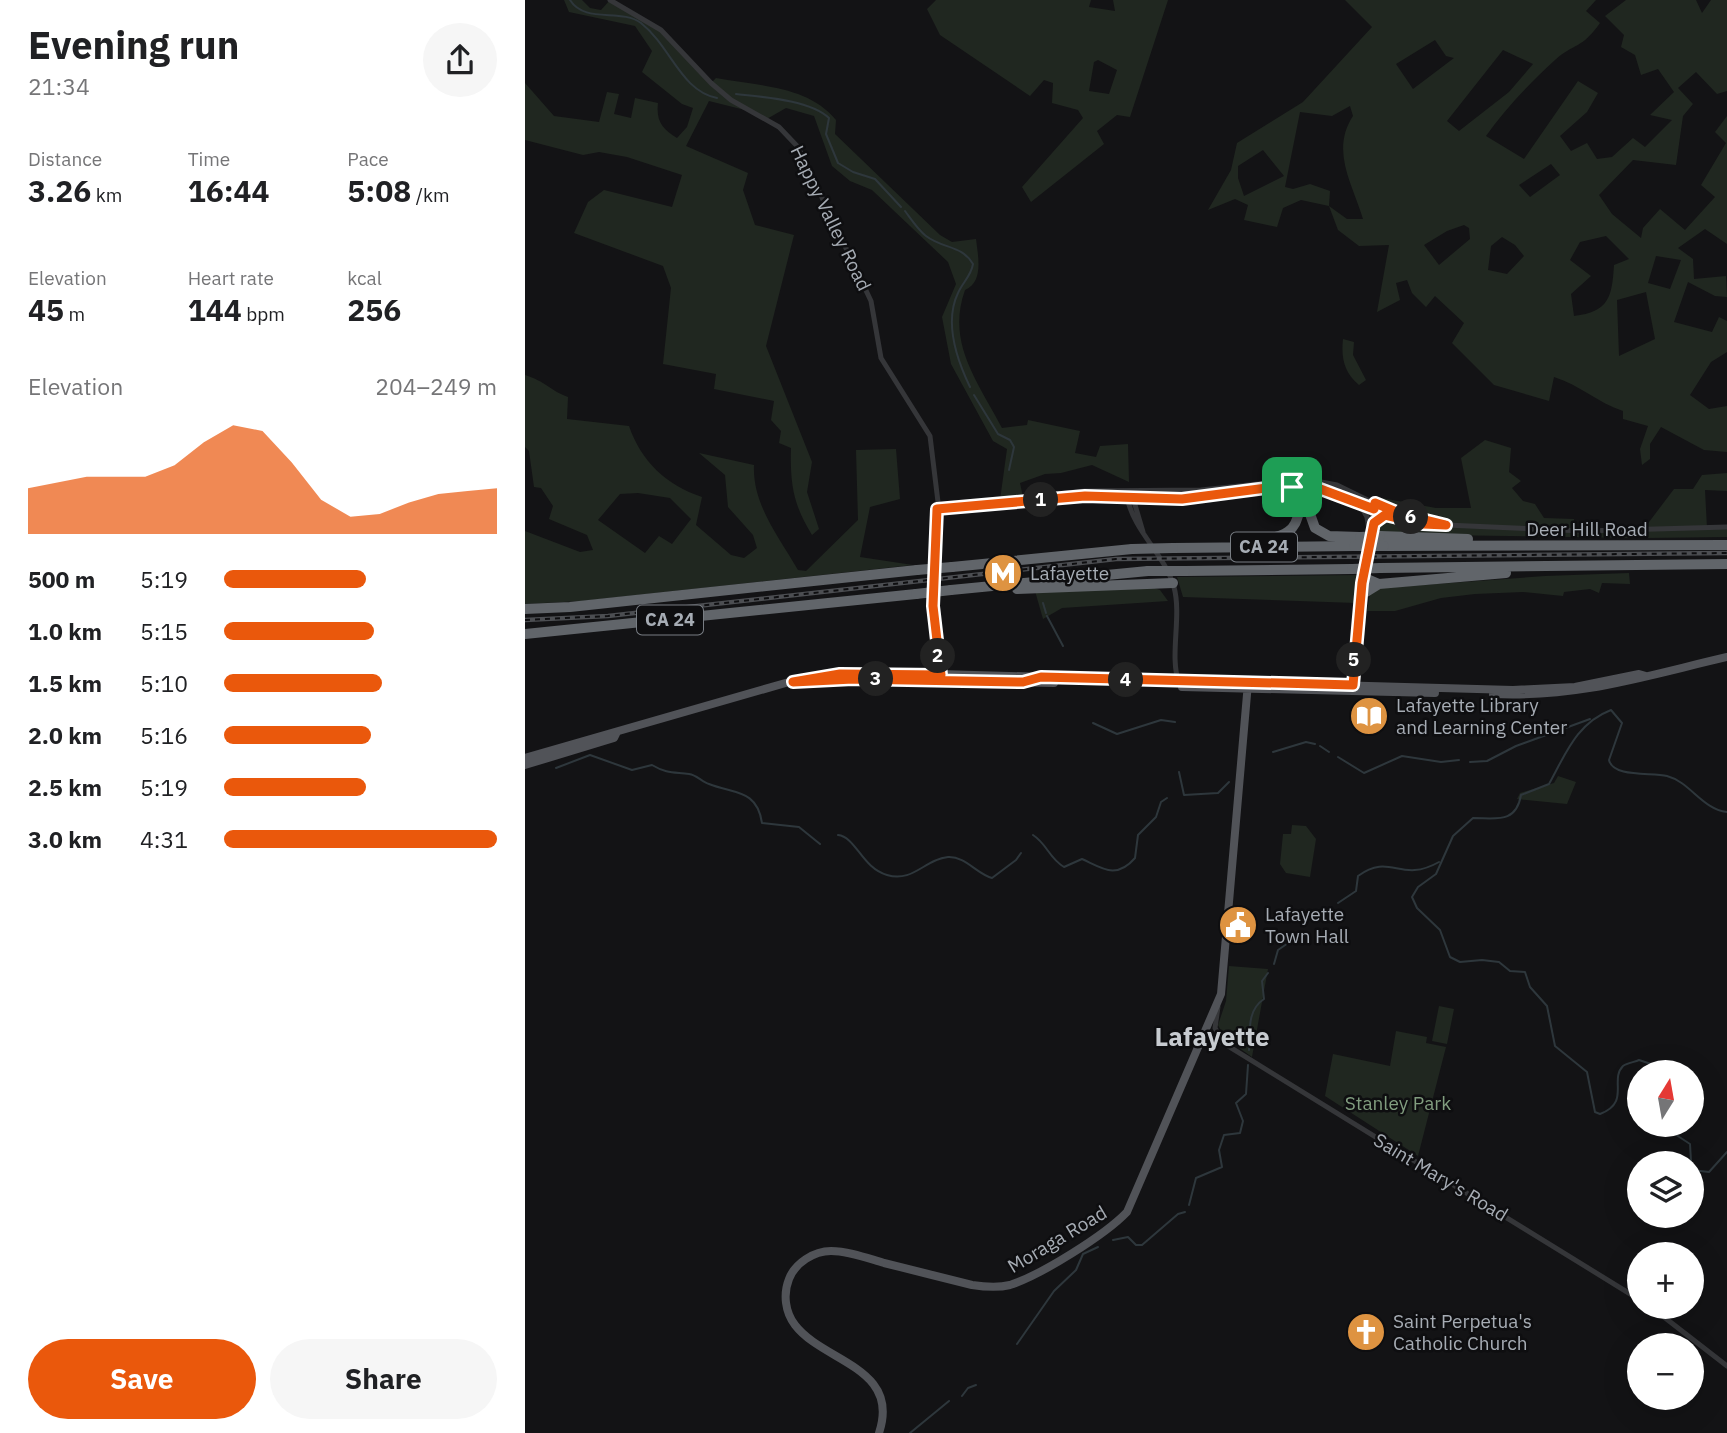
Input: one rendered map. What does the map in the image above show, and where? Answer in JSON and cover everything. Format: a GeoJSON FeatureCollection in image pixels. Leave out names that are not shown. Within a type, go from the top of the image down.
{"type":"FeatureCollection","features":[{"type":"Feature","properties":{"kind":"highway"},"geometry":{"type":"LineString","coordinates":[[1314,485],[1310,514],[1315,528],[1327,535],[1370,538]]}},
{"type":"Feature","properties":{"kind":"highway"},"geometry":{"type":"LineString","coordinates":[[1173,548],[1282,536],[1298,521],[1314,485]]}},
{"type":"Feature","properties":{"kind":"highway","name":"CA 24"},"geometry":{"type":"LineString","coordinates":[[525,609],[578,607],[1132,549],[1370,538],[1555,545],[1727,545]]}},
{"type":"Feature","properties":{"kind":"highway","name":"CA 24"},"geometry":{"type":"LineString","coordinates":[[525,634],[1148,571],[1536,569],[1727,564]]}},
{"type":"Feature","properties":{"kind":"highway"},"geometry":{"type":"LineString","coordinates":[[1366,592],[1380,584],[1536,569]]}},
{"type":"Feature","properties":{"kind":"highway"},"geometry":{"type":"LineString","coordinates":[[1365,578],[1380,584]]}},
{"type":"Feature","properties":{"kind":"highway"},"geometry":{"type":"LineString","coordinates":[[992,586],[1054,589],[1173,583]]}},
{"type":"Feature","properties":{"kind":"main road"},"geometry":{"type":"LineString","coordinates":[[1248,686],[1543,689],[1646,676],[1727,657]]}},
{"type":"Feature","properties":{"kind":"main road"},"geometry":{"type":"LineString","coordinates":[[525,758],[616,734],[735,697],[793,682],[840,674],[1544,695],[1639,681],[1646,676]]}},
{"type":"Feature","properties":{"kind":"main road"},"geometry":{"type":"LineString","coordinates":[[942,678],[1007,682],[1041,677],[1179,684]]}},
{"type":"Feature","properties":{"kind":"main road","name":"Moraga Road"},"geometry":{"type":"LineString","coordinates":[[879,1433],[882,1404],[872,1383],[856,1367],[801,1333],[793,1322],[786,1298],[793,1271],[811,1256],[832,1251],[988,1288],[1009,1285],[1034,1274],[1106,1230],[1127,1212],[1219,1001],[1248,686]]}},
{"type":"Feature","properties":{"kind":"main road"},"geometry":{"type":"LineString","coordinates":[[525,765],[614,738],[616,734]]}},
{"type":"Feature","properties":{"kind":"street","name":"Happy Valley Road"},"geometry":{"type":"LineString","coordinates":[[610,0],[661,30],[731,100],[779,127],[794,140],[871,301],[881,358],[930,436],[939,508],[933,606],[942,678]]}},
{"type":"Feature","properties":{"kind":"street","name":"Deer Hill Road"},"geometry":{"type":"LineString","coordinates":[[939,508],[1085,496],[1130,496],[1286,480],[1314,485],[1356,501],[1446,525]]}},
{"type":"Feature","properties":{"kind":"street","name":"Deer Hill Road"},"geometry":{"type":"LineString","coordinates":[[939,508],[1086,491],[1149,499],[1336,485],[1385,515],[1423,524],[1584,531],[1727,527]]}},
{"type":"Feature","properties":{"kind":"street"},"geometry":{"type":"LineString","coordinates":[[1130,496],[1144,535]]}},
{"type":"Feature","properties":{"kind":"street"},"geometry":{"type":"LineString","coordinates":[[1130,496],[1132,518],[1166,567],[1173,583],[1177,607],[1179,684]]}},
{"type":"Feature","properties":{"kind":"street"},"geometry":{"type":"LineString","coordinates":[[1139,520],[1138,508],[1149,499]]}},
{"type":"Feature","properties":{"kind":"street"},"geometry":{"type":"LineString","coordinates":[[1356,501],[1367,517],[1370,538]]}},
{"type":"Feature","properties":{"kind":"street"},"geometry":{"type":"LineString","coordinates":[[1353,685],[1374,506]]}},
{"type":"Feature","properties":{"kind":"street"},"geometry":{"type":"LineString","coordinates":[[1370,538],[1377,519],[1385,515]]}},
{"type":"Feature","properties":{"kind":"street"},"geometry":{"type":"LineString","coordinates":[[1353,685],[1366,592],[1365,578]]}},
{"type":"Feature","properties":{"kind":"street"},"geometry":{"type":"LineString","coordinates":[[1356,642],[1359,652]]}},
{"type":"Feature","properties":{"kind":"street"},"geometry":{"type":"LineString","coordinates":[[1219,1001],[1215,1030],[1232,1049]]}},
{"type":"Feature","properties":{"kind":"street","name":"Saint Mary's Road"},"geometry":{"type":"LineString","coordinates":[[1207,1033],[1627,1292]]}},
{"type":"Feature","properties":{"kind":"street"},"geometry":{"type":"LineString","coordinates":[[1666,1319],[1727,1366]]}},
{"type":"Feature","properties":{"kind":"green space"},"geometry":{"type":"Polygon","coordinates":[[[564,0],[582,0],[590,8],[601,10],[610,0],[661,30],[711,83],[716,78],[781,89],[797,93],[824,108],[836,120],[835,134],[940,235],[952,242],[976,239],[977,275],[971,286],[965,290],[959,327],[967,362],[1002,428],[1027,425],[1028,420],[1080,431],[1075,453],[1096,457],[1100,446],[1128,444],[1129,482],[1092,465],[1045,474],[1020,483],[1023,497],[1000,500],[1007,449],[993,441],[951,364],[942,317],[956,284],[948,262],[872,190],[850,181],[832,166],[814,116],[786,108],[765,120],[749,111],[709,101],[686,146],[748,173],[743,190],[755,225],[794,235],[766,346],[812,462],[807,492],[819,529],[812,535],[794,493],[791,448],[779,443],[781,431],[771,420],[774,401],[714,389],[716,374],[663,364],[671,288],[663,266],[574,233],[588,202],[604,190],[672,207],[682,175],[627,157],[599,152],[583,155],[525,140],[525,83],[554,116],[599,122],[607,92],[619,94],[614,114],[631,118],[635,98],[658,103],[661,124],[677,138],[687,127],[693,108],[682,104],[642,72],[652,51],[635,26],[569,12],[564,0]]]}},
{"type":"Feature","properties":{"kind":"green space"},"geometry":{"type":"Polygon","coordinates":[[[936,0],[1091,0],[1089,7],[1115,11],[1113,0],[1168,0],[1130,117],[1117,115],[1097,131],[1104,144],[1031,202],[1022,187],[1083,118],[1078,110],[1052,103],[1053,83],[1044,80],[1030,96],[940,35],[927,9],[936,0]],[[1098,60],[1094,62],[1089,91],[1109,94],[1117,70],[1098,60]]]}},
{"type":"Feature","properties":{"kind":"green space"},"geometry":{"type":"Polygon","coordinates":[[[1345,0],[1596,0],[1586,11],[1600,23],[1594,31],[1536,78],[1486,136],[1524,159],[1578,81],[1598,93],[1587,112],[1560,136],[1571,151],[1587,143],[1597,159],[1612,157],[1633,138],[1645,147],[1672,120],[1650,115],[1674,92],[1658,69],[1641,75],[1635,55],[1621,47],[1624,35],[1605,16],[1626,0],[1696,0],[1702,13],[1711,0],[1727,0],[1727,91],[1717,94],[1696,72],[1678,88],[1693,104],[1683,116],[1676,165],[1633,160],[1599,195],[1612,214],[1641,238],[1643,228],[1660,209],[1685,230],[1715,197],[1701,185],[1726,143],[1715,132],[1727,116],[1727,244],[1705,229],[1678,248],[1693,259],[1694,279],[1726,276],[1727,297],[1715,296],[1688,282],[1674,322],[1712,332],[1719,317],[1727,321],[1727,352],[1711,362],[1690,395],[1709,409],[1727,406],[1727,452],[1704,450],[1661,427],[1650,444],[1650,459],[1642,465],[1640,449],[1648,426],[1623,419],[1623,411],[1554,377],[1549,401],[1494,385],[1452,343],[1464,323],[1435,296],[1426,307],[1412,293],[1407,280],[1396,283],[1400,300],[1377,312],[1389,245],[1359,246],[1338,230],[1329,206],[1301,200],[1283,208],[1277,227],[1244,220],[1248,205],[1235,199],[1208,210],[1231,170],[1237,143],[1303,102],[1372,27],[1345,0]],[[1435,40],[1396,64],[1413,89],[1454,58],[1446,56],[1435,40]],[[1503,50],[1447,121],[1459,131],[1509,92],[1533,64],[1503,50]],[[1350,106],[1332,116],[1300,112],[1285,187],[1293,189],[1310,184],[1330,191],[1329,206],[1347,219],[1363,219],[1343,155],[1346,129],[1353,116],[1350,106]],[[1263,150],[1238,166],[1238,178],[1244,196],[1284,176],[1263,150]],[[1551,164],[1519,185],[1530,197],[1560,175],[1551,164]],[[1464,225],[1447,231],[1424,245],[1439,265],[1470,239],[1469,228],[1464,225]],[[1606,236],[1580,242],[1570,260],[1591,276],[1571,294],[1574,316],[1602,307],[1610,294],[1614,265],[1629,259],[1606,236]],[[1502,237],[1491,246],[1488,270],[1507,274],[1524,256],[1515,245],[1502,237]],[[1656,256],[1648,283],[1670,289],[1681,260],[1656,256]],[[1646,292],[1617,300],[1619,356],[1655,339],[1646,292]]]}},
{"type":"Feature","properties":{"kind":"green space"},"geometry":{"type":"Polygon","coordinates":[[[1343,339],[1354,342],[1353,355],[1366,380],[1359,385],[1345,364],[1343,339]]]}},
{"type":"Feature","properties":{"kind":"green space"},"geometry":{"type":"Polygon","coordinates":[[[525,375],[568,397],[567,419],[629,426],[640,450],[657,470],[677,486],[702,497],[696,525],[731,555],[744,558],[757,548],[753,535],[728,507],[725,475],[699,453],[754,465],[757,493],[768,520],[798,570],[806,571],[858,520],[856,450],[896,449],[900,499],[870,507],[860,557],[913,565],[582,601],[525,604],[525,531],[580,552],[593,550],[587,535],[549,519],[553,506],[541,488],[534,487],[529,451],[525,447],[525,375]],[[638,493],[620,494],[598,520],[645,553],[659,536],[672,544],[691,519],[670,498],[638,493]]]}},
{"type":"Feature","properties":{"kind":"green space"},"geometry":{"type":"Polygon","coordinates":[[[1485,440],[1511,448],[1509,472],[1521,481],[1512,488],[1523,501],[1535,504],[1544,518],[1574,519],[1575,530],[1637,530],[1637,535],[1633,538],[1370,534],[1374,523],[1381,516],[1424,521],[1375,503],[1376,497],[1436,508],[1471,508],[1461,458],[1485,440]]]}},
{"type":"Feature","properties":{"kind":"green space"},"geometry":{"type":"Polygon","coordinates":[[[1727,473],[1727,491],[1705,490],[1707,528],[1727,527],[1727,537],[1644,538],[1648,530],[1643,530],[1674,489],[1693,489],[1702,475],[1727,473]]]}},
{"type":"Feature","properties":{"kind":"green space"},"geometry":{"type":"Polygon","coordinates":[[[1629,573],[1630,584],[1602,583],[1599,593],[1590,589],[1564,592],[1563,596],[1523,592],[1475,594],[1441,598],[1395,611],[1367,611],[1370,594],[1381,588],[1629,573]]]}},
{"type":"Feature","properties":{"kind":"green space"},"geometry":{"type":"Polygon","coordinates":[[[1360,575],[1356,603],[1183,597],[1177,577],[1360,575]]]}},
{"type":"Feature","properties":{"kind":"green space"},"geometry":{"type":"Polygon","coordinates":[[[1148,586],[1160,590],[1168,601],[1062,608],[1043,619],[1035,591],[1148,586]]]}},
{"type":"Feature","properties":{"kind":"green space"},"geometry":{"type":"Polygon","coordinates":[[[1558,776],[1576,782],[1567,804],[1517,799],[1520,793],[1554,783],[1558,776]]]}},
{"type":"Feature","properties":{"kind":"green space"},"geometry":{"type":"Polygon","coordinates":[[[1292,825],[1306,826],[1316,839],[1310,877],[1286,873],[1280,864],[1283,834],[1291,834],[1292,825]]]}},
{"type":"Feature","properties":{"kind":"green space"},"geometry":{"type":"Polygon","coordinates":[[[1229,966],[1268,969],[1252,1057],[1225,1038],[1218,1025],[1226,1001],[1229,966]]]}},
{"type":"Feature","properties":{"kind":"green space"},"geometry":{"type":"Polygon","coordinates":[[[1439,1006],[1454,1009],[1447,1044],[1432,1041],[1439,1006]]]}},
{"type":"Feature","properties":{"kind":"green space","name":"Stanley Park"},"geometry":{"type":"Polygon","coordinates":[[[1396,1031],[1427,1037],[1426,1043],[1446,1047],[1418,1156],[1325,1096],[1333,1054],[1390,1066],[1396,1031]]]}},
{"type":"Feature","properties":{"kind":"waterway"},"geometry":{"type":"LineString","coordinates":[[570,0],[585,12],[624,16],[641,23],[694,87],[717,98]]}},
{"type":"Feature","properties":{"kind":"waterway"},"geometry":{"type":"LineString","coordinates":[[736,94],[785,100],[821,112],[829,118],[826,134],[838,163],[853,172],[875,179],[901,207]]}},
{"type":"Feature","properties":{"kind":"waterway"},"geometry":{"type":"LineString","coordinates":[[905,211],[926,236],[958,250],[973,264],[958,293],[952,316],[957,353],[970,387]]}},
{"type":"Feature","properties":{"kind":"waterway"},"geometry":{"type":"LineString","coordinates":[[974,395],[998,434],[1010,440],[1014,447],[1009,470]]}},
{"type":"Feature","properties":{"kind":"waterway"},"geometry":{"type":"LineString","coordinates":[[1043,603],[1046,613]]}},
{"type":"Feature","properties":{"kind":"waterway"},"geometry":{"type":"LineString","coordinates":[[1047,616],[1063,646]]}},
{"type":"Feature","properties":{"kind":"waterway"},"geometry":{"type":"LineString","coordinates":[[1627,1064],[1619,1072],[1615,1103],[1600,1114],[1595,1112],[1587,1072],[1555,1046],[1547,1006],[1530,987],[1525,972],[1510,971],[1499,962],[1460,962],[1450,957],[1440,930],[1417,908],[1412,897],[1418,887],[1436,874],[1453,836],[1473,818],[1510,815],[1515,811],[1521,795],[1549,784],[1567,750],[1581,731],[1611,710],[1622,723],[1609,760],[1612,766],[1625,772],[1675,779],[1710,806],[1727,812]]}},
{"type":"Feature","properties":{"kind":"waterway"},"geometry":{"type":"LineString","coordinates":[[1470,762],[1487,761],[1516,746],[1590,719]]}},
{"type":"Feature","properties":{"kind":"waterway"},"geometry":{"type":"LineString","coordinates":[[1093,723],[1117,734],[1161,720],[1175,722]]}},
{"type":"Feature","properties":{"kind":"waterway"},"geometry":{"type":"LineString","coordinates":[[1273,752],[1306,742],[1315,744]]}},
{"type":"Feature","properties":{"kind":"waterway"},"geometry":{"type":"LineString","coordinates":[[1320,746],[1329,752]]}},
{"type":"Feature","properties":{"kind":"waterway"},"geometry":{"type":"LineString","coordinates":[[556,768],[590,755],[632,770],[652,765],[666,771],[692,775],[706,783],[750,798],[762,823],[799,827],[820,844]]}},
{"type":"Feature","properties":{"kind":"waterway"},"geometry":{"type":"LineString","coordinates":[[1338,757],[1364,773],[1402,756],[1441,762],[1459,760]]}},
{"type":"Feature","properties":{"kind":"waterway"},"geometry":{"type":"LineString","coordinates":[[1179,772],[1184,795],[1218,793],[1229,782]]}},
{"type":"Feature","properties":{"kind":"waterway"},"geometry":{"type":"LineString","coordinates":[[1033,835],[1064,867],[1082,859],[1109,870],[1122,869],[1135,858],[1138,835],[1156,817],[1161,802],[1167,798]]}},
{"type":"Feature","properties":{"kind":"waterway"},"geometry":{"type":"LineString","coordinates":[[838,835],[850,841],[871,866],[896,877],[912,873],[940,859],[954,857],[992,878],[1021,853]]}},
{"type":"Feature","properties":{"kind":"waterway"},"geometry":{"type":"LineString","coordinates":[[1338,903],[1356,891],[1358,876],[1369,869],[1388,867],[1415,870],[1439,862]]}},
{"type":"Feature","properties":{"kind":"waterway"},"geometry":{"type":"LineString","coordinates":[[1274,964],[1278,950],[1294,939]]}},
{"type":"Feature","properties":{"kind":"waterway"},"geometry":{"type":"LineString","coordinates":[[1249,1050],[1252,1015],[1264,999],[1262,981],[1268,973]]}},
{"type":"Feature","properties":{"kind":"waterway"},"geometry":{"type":"LineString","coordinates":[[1189,1205],[1196,1178],[1222,1167],[1219,1150],[1224,1135],[1240,1133],[1243,1121],[1236,1103],[1246,1094],[1248,1065]]}},
{"type":"Feature","properties":{"kind":"waterway"},"geometry":{"type":"LineString","coordinates":[[1681,1138],[1690,1144],[1690,1151]]}},
{"type":"Feature","properties":{"kind":"waterway"},"geometry":{"type":"LineString","coordinates":[[1704,1171],[1709,1172],[1727,1152]]}},
{"type":"Feature","properties":{"kind":"waterway"},"geometry":{"type":"LineString","coordinates":[[1113,1240],[1128,1237],[1136,1245],[1142,1245],[1178,1214],[1185,1212]]}},
{"type":"Feature","properties":{"kind":"waterway"},"geometry":{"type":"LineString","coordinates":[[1017,1344],[1054,1291],[1076,1270],[1083,1254],[1098,1247]]}},
{"type":"Feature","properties":{"kind":"waterway"},"geometry":{"type":"LineString","coordinates":[[962,1396],[968,1388],[976,1385]]}},
{"type":"Feature","properties":{"kind":"waterway"},"geometry":{"type":"LineString","coordinates":[[910,1433],[949,1401]]}},
{"type":"Feature","properties":{"kind":"railway"},"geometry":{"type":"LineString","coordinates":[[525,620],[608,616],[1116,559],[1727,553]]}},
{"type":"Feature","properties":{"kind":"place","name":"Lafayette"},"geometry":{"type":"Point","coordinates":[1003,573]}},
{"type":"Feature","properties":{"kind":"place","name":"Lafayette Library and Learning Center"},"geometry":{"type":"Point","coordinates":[1369,716]}},
{"type":"Feature","properties":{"kind":"place","name":"Lafayette Town Hall"},"geometry":{"type":"Point","coordinates":[1238,925]}},
{"type":"Feature","properties":{"kind":"place","name":"Saint Perpetua's Catholic Church"},"geometry":{"type":"Point","coordinates":[1366,1332]}},
{"type":"Feature","properties":{"kind":"district","name":"Lafayette"},"geometry":{"type":"Point","coordinates":[1212,1037]}},
{"type":"Feature","properties":{"kind":"route"},"geometry":{"type":"LineString","coordinates":[[1292,487],[1315,487],[1333,491],[1374,509],[1375,503],[1388,510],[1446,525],[1423,524],[1385,515],[1374,523],[1362,583],[1353,685],[1041,677],[1039,680],[1023,682],[853,679],[797,684],[793,682],[840,674],[885,672],[941,675],[933,606],[937,509],[942,511],[1085,496],[1182,499],[1292,487]]}}]}
